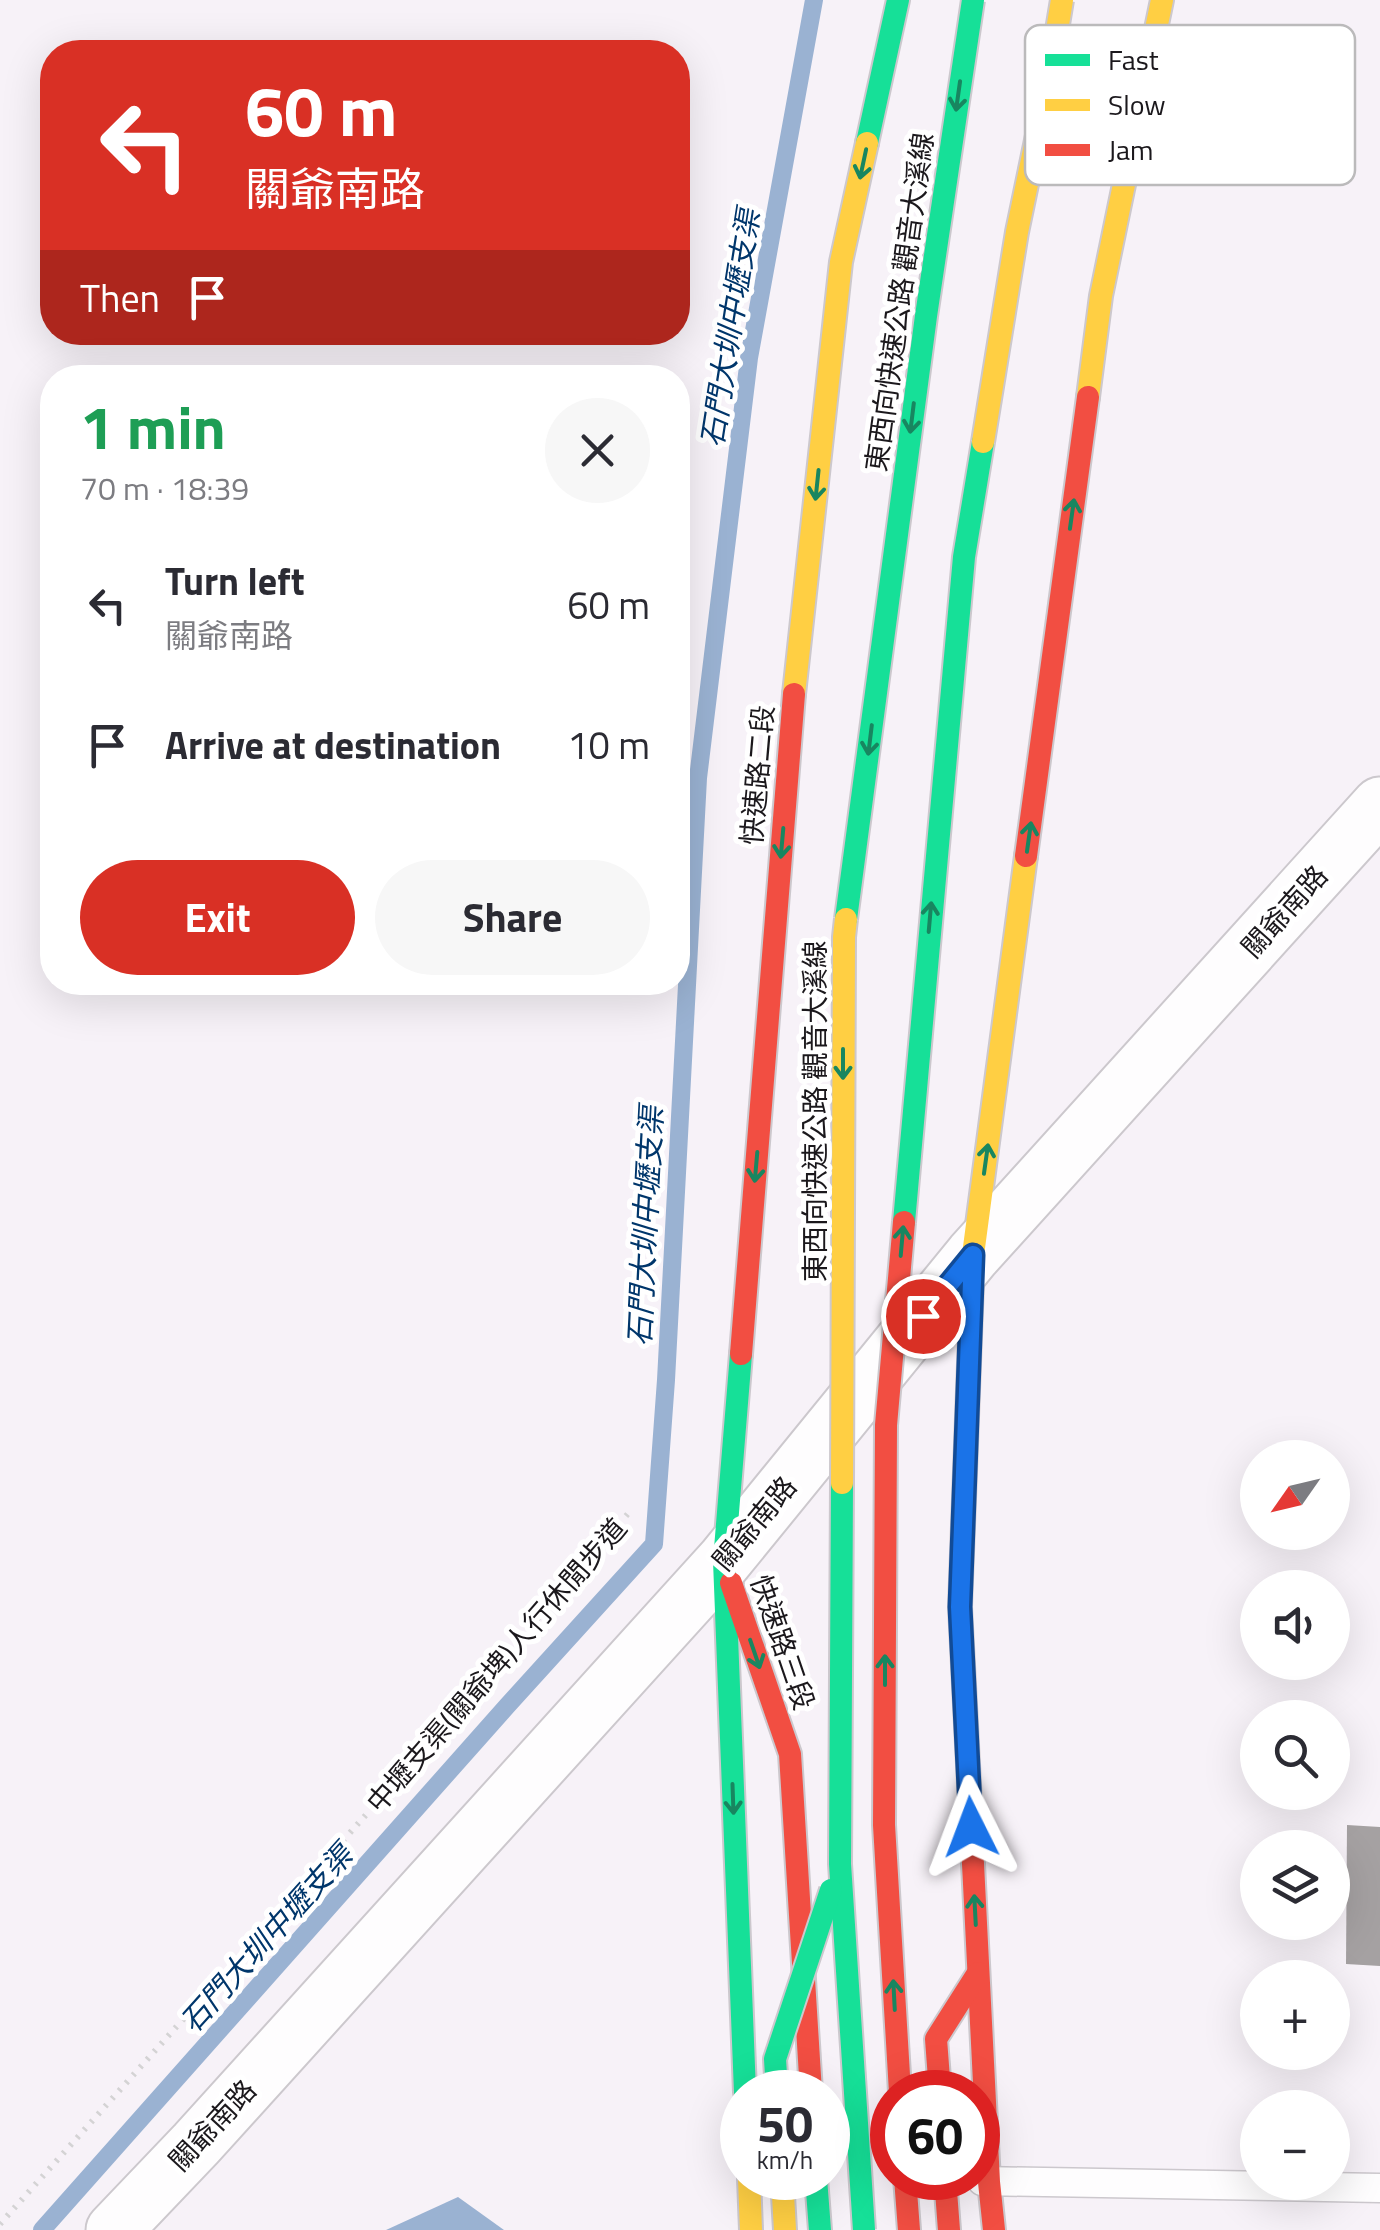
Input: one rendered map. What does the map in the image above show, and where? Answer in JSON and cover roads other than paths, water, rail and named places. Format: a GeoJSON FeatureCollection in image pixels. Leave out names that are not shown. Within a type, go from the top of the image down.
{"type":"FeatureCollection","features":[{"type":"Feature","properties":{"kind":"main road","name":"快速路二段"},"geometry":{"type":"LineString","coordinates":[[724,1561],[794,700],[835,319],[842,262],[898,0]]}},
{"type":"Feature","properties":{"kind":"main road","name":"東西向快速公路 觀音大溪線"},"geometry":{"type":"LineString","coordinates":[[864,2230],[840,1864],[844,937],[972,0]]}},
{"type":"Feature","properties":{"kind":"main road"},"geometry":{"type":"LineString","coordinates":[[1058,25],[1062,0]]}},
{"type":"Feature","properties":{"kind":"main road"},"geometry":{"type":"LineString","coordinates":[[1157,25],[1162,0]]}},
{"type":"Feature","properties":{"kind":"main road"},"geometry":{"type":"LineString","coordinates":[[899,2070],[884,1825],[886,1425],[964,557],[1027,185]]}},
{"type":"Feature","properties":{"kind":"main road"},"geometry":{"type":"LineString","coordinates":[[983,2070],[960,1607],[973,1255],[1101,296],[1124,185]]}},
{"type":"Feature","properties":{"kind":"main road","name":"快速路三段"},"geometry":{"type":"LineString","coordinates":[[724,1561],[744,2070]]}},
{"type":"Feature","properties":{"kind":"main road","name":"快速路三段"},"geometry":{"type":"LineString","coordinates":[[724,1561],[790,1754],[810,2070]]}},
{"type":"Feature","properties":{"kind":"main road"},"geometry":{"type":"LineString","coordinates":[[776,2070],[775,2058],[840,1864]]}},
{"type":"Feature","properties":{"kind":"main road"},"geometry":{"type":"LineString","coordinates":[[938,2070],[936,2038],[978,1974]]}},
{"type":"Feature","properties":{"kind":"main road"},"geometry":{"type":"LineString","coordinates":[[749,2200],[751,2230]]}},
{"type":"Feature","properties":{"kind":"main road"},"geometry":{"type":"LineString","coordinates":[[783,2200],[785,2230]]}},
{"type":"Feature","properties":{"kind":"main road"},"geometry":{"type":"LineString","coordinates":[[818,2200],[820,2230]]}},
{"type":"Feature","properties":{"kind":"main road"},"geometry":{"type":"LineString","coordinates":[[905,2200],[911,2230]]}},
{"type":"Feature","properties":{"kind":"main road"},"geometry":{"type":"LineString","coordinates":[[947,2200],[948,2230]]}},
{"type":"Feature","properties":{"kind":"main road"},"geometry":{"type":"LineString","coordinates":[[991,2200],[994,2230]]}},
{"type":"Feature","properties":{"kind":"street","name":"關爺南路"},"geometry":{"type":"LineString","coordinates":[[114,2230],[724,1561],[973,1255],[1380,804]]}},
{"type":"Feature","properties":{"kind":"lane"},"geometry":{"type":"LineString","coordinates":[[1000,2182],[1380,2188]]}},
{"type":"Feature","properties":{"kind":"water"},"geometry":{"type":"Polygon","coordinates":[[[458,2197],[504,2230],[386,2230],[458,2197]]]}},
{"type":"Feature","properties":{"kind":"waterway","name":"石門大圳中壢支渠"},"geometry":{"type":"LineString","coordinates":[[690,928],[698,778],[749,358],[814,0]]}},
{"type":"Feature","properties":{"kind":"waterway","name":"石門大圳中壢支渠"},"geometry":{"type":"LineString","coordinates":[[42,2230],[654,1544],[686,995]]}}]}
